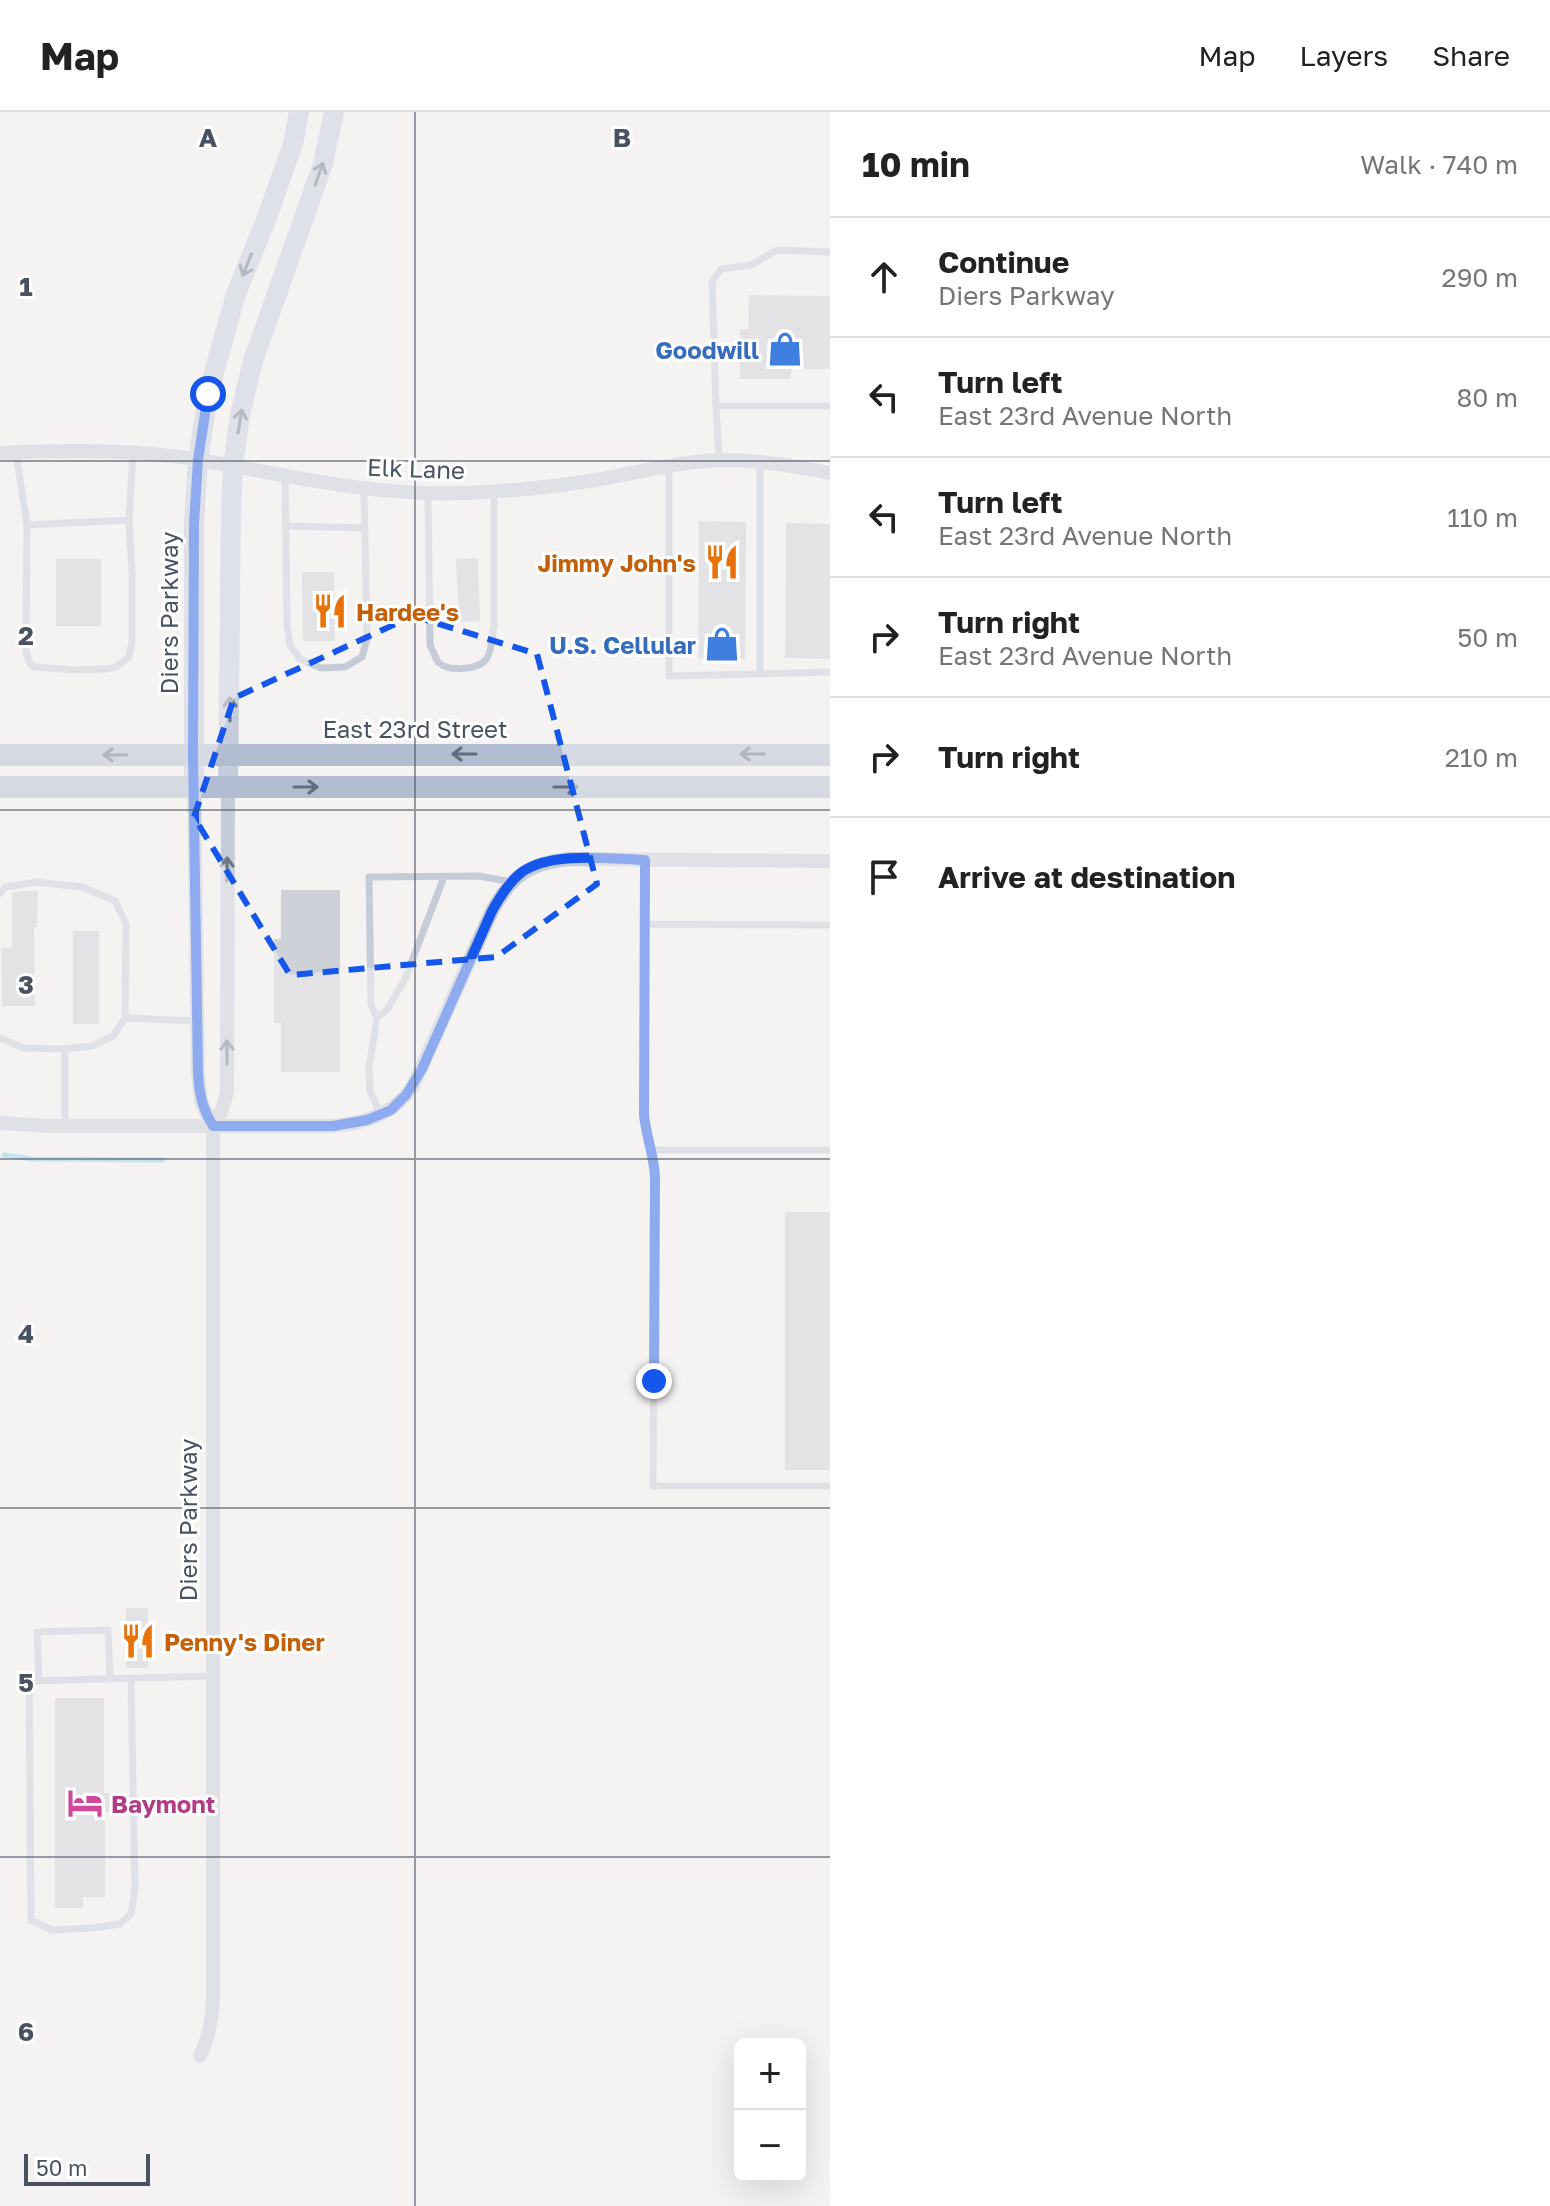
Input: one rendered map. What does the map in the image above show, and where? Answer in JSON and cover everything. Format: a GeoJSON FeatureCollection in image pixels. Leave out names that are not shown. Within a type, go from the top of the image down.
{"type":"FeatureCollection","features":[{"type":"Feature","properties":{"kind":"main road","name":"Diers Parkway"},"geometry":{"type":"LineString","coordinates":[[194,787],[194,524],[198,460],[208,394],[236,294],[293,144],[299,112]]}},
{"type":"Feature","properties":{"kind":"main road","name":"Diers Parkway"},"geometry":{"type":"LineString","coordinates":[[228,787],[231,509],[240,415],[253,361],[323,164],[334,112]]}},
{"type":"Feature","properties":{"kind":"main road","name":"East 23rd Street"},"geometry":{"type":"LineString","coordinates":[[0,755],[830,755]]}},
{"type":"Feature","properties":{"kind":"main road"},"geometry":{"type":"LineString","coordinates":[[0,787],[830,787]]}},
{"type":"Feature","properties":{"kind":"street","name":"Elk Lane"},"geometry":{"type":"LineString","coordinates":[[0,453],[81,451],[198,460],[364,489],[428,493],[494,491],[577,483],[719,460],[760,462],[830,473]]}},
{"type":"Feature","properties":{"kind":"street","name":"Diers Parkway"},"geometry":{"type":"LineString","coordinates":[[194,787],[199,1095],[213,1126]]}},
{"type":"Feature","properties":{"kind":"street","name":"Diers Parkway"},"geometry":{"type":"LineString","coordinates":[[200,2056],[212,2019],[213,1999],[213,1126],[221,1113],[227,1092],[228,787]]}},
{"type":"Feature","properties":{"kind":"street"},"geometry":{"type":"LineString","coordinates":[[0,1123],[65,1126],[333,1126],[381,1116],[399,1104],[413,1086],[492,911],[512,882],[525,870],[556,860],[830,861]]}},
{"type":"Feature","properties":{"kind":"lane"},"geometry":{"type":"LineString","coordinates":[[719,460],[712,282],[721,269],[751,265],[777,250],[830,252]]}},
{"type":"Feature","properties":{"kind":"lane"},"geometry":{"type":"LineString","coordinates":[[716,406],[830,406]]}},
{"type":"Feature","properties":{"kind":"lane"},"geometry":{"type":"LineString","coordinates":[[16,453],[27,525],[26,651],[29,662],[34,667],[93,670],[116,667],[129,657],[132,642],[129,520],[133,454]]}},
{"type":"Feature","properties":{"kind":"lane"},"geometry":{"type":"LineString","coordinates":[[760,462],[760,674]]}},
{"type":"Feature","properties":{"kind":"lane"},"geometry":{"type":"LineString","coordinates":[[669,467],[669,676],[830,672]]}},
{"type":"Feature","properties":{"kind":"lane"},"geometry":{"type":"LineString","coordinates":[[285,477],[290,645],[300,659],[321,668],[345,667],[362,657],[367,639],[364,489]]}},
{"type":"Feature","properties":{"kind":"lane"},"geometry":{"type":"LineString","coordinates":[[428,493],[430,645],[437,661],[445,667],[464,668],[480,665],[487,659],[494,626],[494,491]]}},
{"type":"Feature","properties":{"kind":"lane"},"geometry":{"type":"LineString","coordinates":[[27,525],[129,520]]}},
{"type":"Feature","properties":{"kind":"lane"},"geometry":{"type":"LineString","coordinates":[[286,526],[365,528]]}},
{"type":"Feature","properties":{"kind":"lane"},"geometry":{"type":"LineString","coordinates":[[645,860],[644,1115],[655,1177],[653,1486],[830,1486]]}},
{"type":"Feature","properties":{"kind":"lane"},"geometry":{"type":"LineString","coordinates":[[381,1116],[370,1091],[369,1068],[377,1017],[371,1005],[369,877],[479,876],[512,882]]}},
{"type":"Feature","properties":{"kind":"lane"},"geometry":{"type":"LineString","coordinates":[[377,1017],[387,1010],[405,979],[444,877]]}},
{"type":"Feature","properties":{"kind":"lane"},"geometry":{"type":"LineString","coordinates":[[0,893],[5,887],[36,882],[82,887],[115,901],[126,923],[125,1018],[113,1036],[92,1046],[65,1049],[23,1048],[0,1038]]}},
{"type":"Feature","properties":{"kind":"lane"},"geometry":{"type":"LineString","coordinates":[[645,924],[830,925]]}},
{"type":"Feature","properties":{"kind":"lane"},"geometry":{"type":"LineString","coordinates":[[125,1018],[197,1021]]}},
{"type":"Feature","properties":{"kind":"lane"},"geometry":{"type":"LineString","coordinates":[[65,1049],[65,1126]]}},
{"type":"Feature","properties":{"kind":"lane"},"geometry":{"type":"LineString","coordinates":[[652,1150],[830,1150]]}},
{"type":"Feature","properties":{"kind":"lane"},"geometry":{"type":"LineString","coordinates":[[39,1681],[37,1632],[108,1630],[110,1680]]}},
{"type":"Feature","properties":{"kind":"lane"},"geometry":{"type":"LineString","coordinates":[[131,1679],[135,1888],[131,1914],[120,1924],[52,1930],[31,1920],[29,1681],[213,1676]]}},
{"type":"Feature","properties":{"kind":"highlighted area"},"geometry":{"type":"Polygon","coordinates":[[[413,616],[537,654],[597,884],[496,957],[290,975],[194,817],[234,698],[413,616]]]}},
{"type":"Feature","properties":{"kind":"building","name":"Goodwill"},"geometry":{"type":"Polygon","coordinates":[[[749,295],[830,296],[830,369],[791,369],[791,379],[740,379],[740,329],[748,329],[749,295]]]}},
{"type":"Feature","properties":{"kind":"building"},"geometry":{"type":"Polygon","coordinates":[[[699,521],[746,522],[745,659],[698,658],[699,521]]]}},
{"type":"Feature","properties":{"kind":"building"},"geometry":{"type":"Polygon","coordinates":[[[786,523],[830,524],[830,659],[785,658],[786,523]]]}},
{"type":"Feature","properties":{"kind":"building"},"geometry":{"type":"Polygon","coordinates":[[[478,558],[480,621],[459,622],[456,559],[478,558]]]}},
{"type":"Feature","properties":{"kind":"building"},"geometry":{"type":"Polygon","coordinates":[[[56,559],[101,559],[101,626],[56,626],[56,559]]]}},
{"type":"Feature","properties":{"kind":"building"},"geometry":{"type":"Polygon","coordinates":[[[302,572],[334,572],[335,641],[303,641],[302,572]]]}},
{"type":"Feature","properties":{"kind":"building"},"geometry":{"type":"Polygon","coordinates":[[[281,890],[340,890],[340,1072],[281,1072],[281,1023],[274,1023],[274,939],[281,939],[281,890]]]}},
{"type":"Feature","properties":{"kind":"building"},"geometry":{"type":"Polygon","coordinates":[[[38,891],[37,927],[34,927],[35,1006],[2,1006],[1,948],[12,948],[12,892],[38,891]]]}},
{"type":"Feature","properties":{"kind":"building"},"geometry":{"type":"Polygon","coordinates":[[[73,931],[99,931],[99,1024],[73,1024],[73,931]]]}},
{"type":"Feature","properties":{"kind":"building"},"geometry":{"type":"Polygon","coordinates":[[[785,1212],[830,1212],[830,1470],[785,1470],[785,1212]]]}},
{"type":"Feature","properties":{"kind":"building"},"geometry":{"type":"Polygon","coordinates":[[[126,1608],[148,1608],[148,1668],[126,1668],[126,1608]]]}},
{"type":"Feature","properties":{"kind":"building","name":"Baymont"},"geometry":{"type":"Polygon","coordinates":[[[55,1698],[104,1698],[104,1793],[115,1793],[115,1812],[105,1812],[105,1897],[83,1897],[83,1908],[55,1908],[55,1698]]]}},
{"type":"Feature","properties":{"kind":"waterway"},"geometry":{"type":"LineString","coordinates":[[4,1155],[33,1159],[163,1160]]}},
{"type":"Feature","properties":{"kind":"place","name":"Goodwill"},"geometry":{"type":"Point","coordinates":[785,349]}},
{"type":"Feature","properties":{"kind":"place","name":"Jimmy John's"},"geometry":{"type":"Point","coordinates":[722,562]}},
{"type":"Feature","properties":{"kind":"place","name":"Hardee's"},"geometry":{"type":"Point","coordinates":[330,611]}},
{"type":"Feature","properties":{"kind":"place","name":"U.S. Cellular"},"geometry":{"type":"Point","coordinates":[722,644]}},
{"type":"Feature","properties":{"kind":"place","name":"Penny's Diner"},"geometry":{"type":"Point","coordinates":[138,1641]}},
{"type":"Feature","properties":{"kind":"place","name":"Baymont"},"geometry":{"type":"Point","coordinates":[85,1803]}},
{"type":"Feature","properties":{"kind":"route"},"geometry":{"type":"LineString","coordinates":[[208,394],[198,460],[194,524],[193,754],[198,1073],[199,1095],[206,1115],[213,1126],[333,1126],[381,1116],[391,1110],[413,1086],[492,911],[517,877],[533,866],[556,860],[645,860],[644,1115],[655,1177],[654,1381]]}}]}
